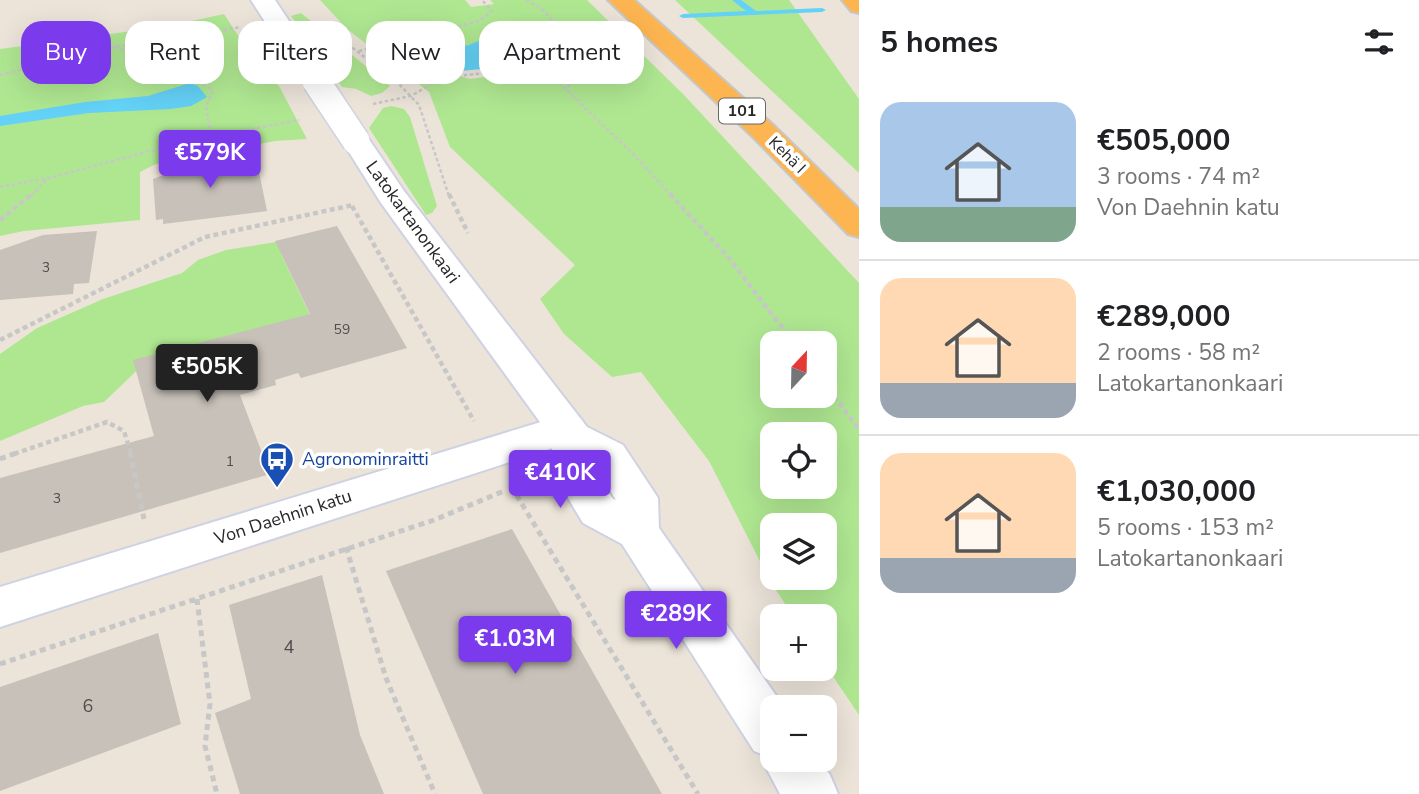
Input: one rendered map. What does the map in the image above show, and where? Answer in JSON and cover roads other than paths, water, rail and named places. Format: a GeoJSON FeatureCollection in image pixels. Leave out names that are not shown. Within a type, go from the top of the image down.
{"type":"FeatureCollection","features":[{"type":"Feature","properties":{"kind":"highway","name":"Kehä I"},"geometry":{"type":"LineString","coordinates":[[620,0],[762,130],[859,227]]}},
{"type":"Feature","properties":{"kind":"highway"},"geometry":{"type":"LineString","coordinates":[[854,0],[859,6]]}},
{"type":"Feature","properties":{"kind":"street","name":"Latokartanonkaari"},"geometry":{"type":"LineString","coordinates":[[263,0],[392,196],[570,434]]}},
{"type":"Feature","properties":{"kind":"street"},"geometry":{"type":"LineString","coordinates":[[570,434],[571,468],[598,510],[637,531],[760,716]]}},
{"type":"Feature","properties":{"kind":"street","name":"Von Daehnin katu"},"geometry":{"type":"LineString","coordinates":[[0,607],[570,434]]}},
{"type":"Feature","properties":{"kind":"street"},"geometry":{"type":"LineString","coordinates":[[796,772],[811,794]]}},
{"type":"Feature","properties":{"kind":"water"},"geometry":{"type":"Polygon","coordinates":[[[479,41],[479,69],[465,71],[465,45],[479,41]]]}},
{"type":"Feature","properties":{"kind":"water"},"geometry":{"type":"Polygon","coordinates":[[[193,84],[198,86],[207,97],[191,106],[171,109],[89,113],[0,126],[0,116],[85,102],[148,96],[193,84]]]}},
{"type":"Feature","properties":{"kind":"waterway"},"geometry":{"type":"LineString","coordinates":[[736,0],[754,13]]}},
{"type":"Feature","properties":{"kind":"waterway"},"geometry":{"type":"LineString","coordinates":[[754,13],[822,10]]}},
{"type":"Feature","properties":{"kind":"waterway"},"geometry":{"type":"LineString","coordinates":[[683,16],[754,13]]}},
{"type":"Feature","properties":{"kind":"place","name":"Agronominraitti"},"geometry":{"type":"Point","coordinates":[277,489]}}]}
